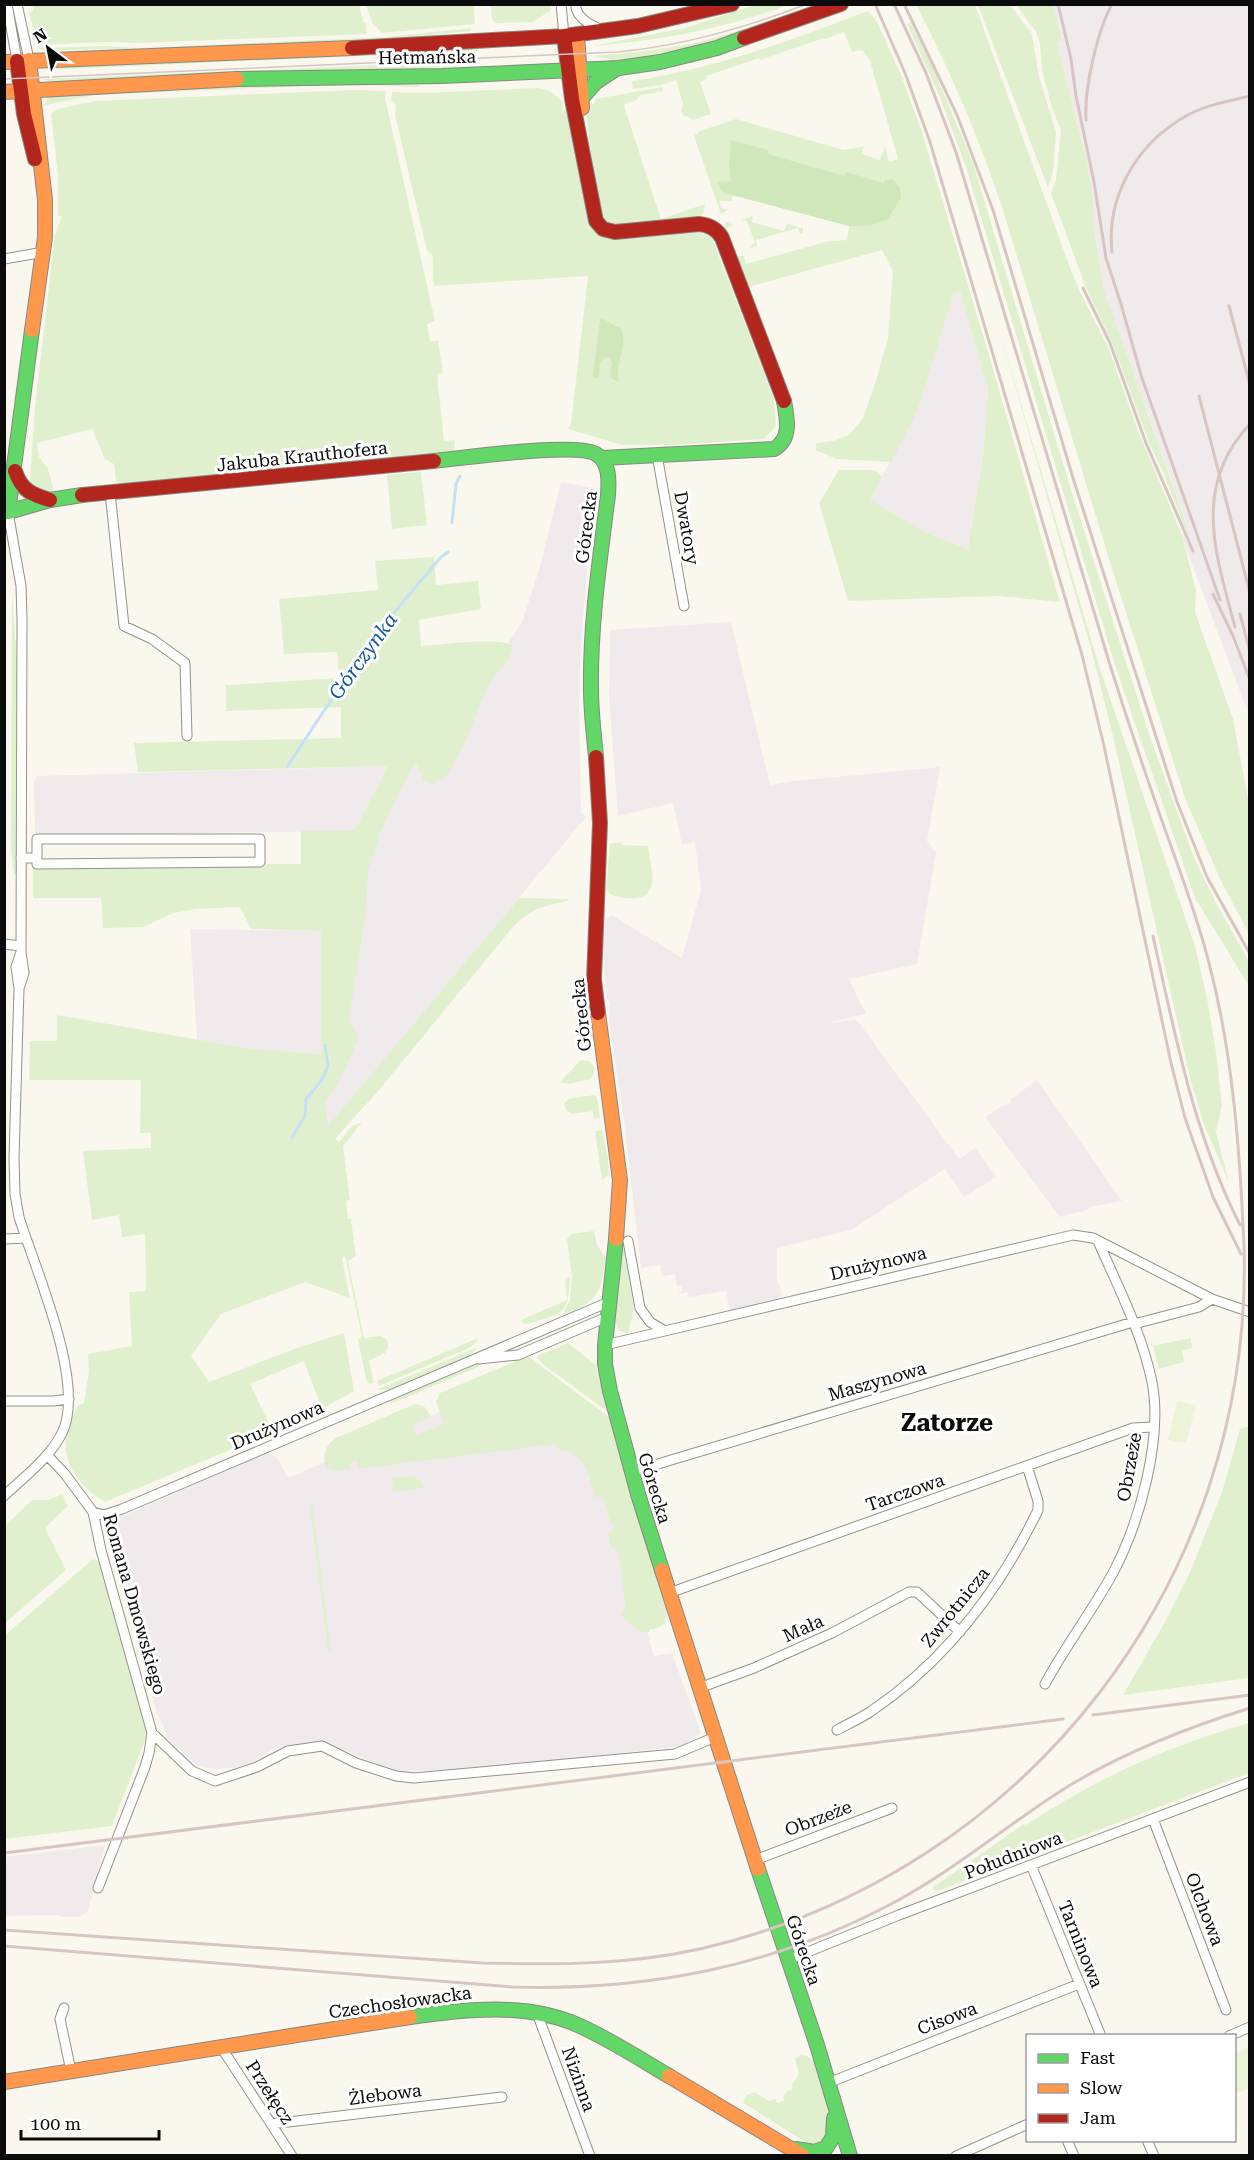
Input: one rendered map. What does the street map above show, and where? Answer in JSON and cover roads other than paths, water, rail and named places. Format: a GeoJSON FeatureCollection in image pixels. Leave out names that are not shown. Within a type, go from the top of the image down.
{"type":"FeatureCollection","features":[{"type":"Feature","properties":{"kind":"street"},"geometry":{"type":"LineString","coordinates":[[4,1496],[47,1455],[64,1429],[69,1399],[64,1359],[26,1238],[15,1194],[19,988],[16,967],[21,949],[22,599],[6,513],[44,252],[45,212],[41,172],[31,144],[27,90],[17,61],[8,4]]}},
{"type":"Feature","properties":{"kind":"street"},"geometry":{"type":"LineString","coordinates":[[17,4],[17,61]]}},
{"type":"Feature","properties":{"kind":"street"},"geometry":{"type":"LineString","coordinates":[[561,4],[571,35]]}},
{"type":"Feature","properties":{"kind":"street","name":"Hetmańska"},"geometry":{"type":"LineString","coordinates":[[17,61],[277,52],[609,32],[686,17],[732,4]]}},
{"type":"Feature","properties":{"kind":"street","name":"Hetmańska"},"geometry":{"type":"LineString","coordinates":[[4,92],[263,78],[442,76],[619,68],[660,62],[724,46],[841,4]]}},
{"type":"Feature","properties":{"kind":"street"},"geometry":{"type":"LineString","coordinates":[[575,6],[571,35],[576,119],[596,221],[603,229],[619,232],[704,224],[710,225],[718,232],[784,404],[787,423],[786,435],[782,444],[774,449],[603,458]]}},
{"type":"Feature","properties":{"kind":"street"},"geometry":{"type":"LineString","coordinates":[[575,6],[577,14],[585,21],[609,32]]}},
{"type":"Feature","properties":{"kind":"street"},"geometry":{"type":"LineString","coordinates":[[581,99],[596,82],[619,68]]}},
{"type":"Feature","properties":{"kind":"street"},"geometry":{"type":"LineString","coordinates":[[574,70],[581,99],[581,137]]}},
{"type":"Feature","properties":{"kind":"street"},"geometry":{"type":"LineString","coordinates":[[4,259],[44,252]]}},
{"type":"Feature","properties":{"kind":"street","name":"Jakuba Krauthofera"},"geometry":{"type":"LineString","coordinates":[[6,513],[50,500],[110,492],[561,449],[592,451],[603,458]]}},
{"type":"Feature","properties":{"kind":"street","name":"Dwatory"},"geometry":{"type":"LineString","coordinates":[[657,455],[684,606]]}},
{"type":"Feature","properties":{"kind":"street","name":"Górecka"},"geometry":{"type":"LineString","coordinates":[[603,458],[609,472],[609,483],[595,604],[591,690],[600,823],[594,971],[620,1180],[605,1345],[607,1378],[631,1472],[850,2156]]}},
{"type":"Feature","properties":{"kind":"street"},"geometry":{"type":"LineString","coordinates":[[14,469],[17,480],[24,491],[50,500]]}},
{"type":"Feature","properties":{"kind":"street"},"geometry":{"type":"LineString","coordinates":[[110,492],[124,626],[152,639],[185,663],[187,736]]}},
{"type":"Feature","properties":{"kind":"street"},"geometry":{"type":"LineString","coordinates":[[37,839],[260,839],[260,862],[37,864],[37,858],[37,839]]}},
{"type":"Feature","properties":{"kind":"street"},"geometry":{"type":"LineString","coordinates":[[21,858],[37,858]]}},
{"type":"Feature","properties":{"kind":"street"},"geometry":{"type":"LineString","coordinates":[[4,944],[21,949]]}},
{"type":"Feature","properties":{"kind":"street"},"geometry":{"type":"LineString","coordinates":[[4,1118],[15,1119]]}},
{"type":"Feature","properties":{"kind":"street","name":"Drużynowa"},"geometry":{"type":"LineString","coordinates":[[605,1345],[1073,1235],[1086,1235],[1212,1299],[1250,1312]]}},
{"type":"Feature","properties":{"kind":"street"},"geometry":{"type":"LineString","coordinates":[[4,1239],[26,1238]]}},
{"type":"Feature","properties":{"kind":"street"},"geometry":{"type":"LineString","coordinates":[[628,1241],[640,1308],[650,1322],[665,1331]]}},
{"type":"Feature","properties":{"kind":"street","name":"Obrzeże"},"geometry":{"type":"LineString","coordinates":[[1045,1684],[1114,1570],[1135,1522],[1150,1467],[1153,1427],[1152,1383],[1133,1322],[1098,1241]]}},
{"type":"Feature","properties":{"kind":"street","name":"Maszynowa"},"geometry":{"type":"LineString","coordinates":[[631,1472],[1133,1322],[1138,1323],[1199,1307],[1212,1299]]}},
{"type":"Feature","properties":{"kind":"street","name":"Drużynowa"},"geometry":{"type":"LineString","coordinates":[[93,1512],[104,1515],[122,1509],[609,1302]]}},
{"type":"Feature","properties":{"kind":"street","name":"Drużynowa"},"geometry":{"type":"LineString","coordinates":[[472,1359],[495,1359],[518,1355],[607,1317]]}},
{"type":"Feature","properties":{"kind":"street"},"geometry":{"type":"LineString","coordinates":[[4,1401],[69,1399]]}},
{"type":"Feature","properties":{"kind":"street","name":"Tarczowa"},"geometry":{"type":"LineString","coordinates":[[669,1593],[1133,1428],[1153,1427]]}},
{"type":"Feature","properties":{"kind":"street","name":"Romana Dmowskiego"},"geometry":{"type":"LineString","coordinates":[[47,1455],[65,1474],[93,1512],[101,1550],[152,1733],[145,1767],[98,1888]]}},
{"type":"Feature","properties":{"kind":"street","name":"Zwrotnicza"},"geometry":{"type":"LineString","coordinates":[[837,1730],[869,1713],[913,1680],[960,1632],[985,1601],[1007,1569],[1038,1510],[1038,1501],[1027,1466]]}},
{"type":"Feature","properties":{"kind":"street","name":"Mała"},"geometry":{"type":"LineString","coordinates":[[699,1688],[754,1668],[832,1634],[906,1593],[915,1592],[960,1632]]}},
{"type":"Feature","properties":{"kind":"street"},"geometry":{"type":"LineString","coordinates":[[152,1733],[192,1771],[215,1781],[257,1767],[288,1750],[321,1746],[356,1763],[396,1776],[414,1778],[675,1754],[715,1737]]}},
{"type":"Feature","properties":{"kind":"street","name":"Południowa"},"geometry":{"type":"LineString","coordinates":[[788,1960],[1250,1782]]}},
{"type":"Feature","properties":{"kind":"street","name":"Obrzeże"},"geometry":{"type":"LineString","coordinates":[[755,1860],[892,1808]]}},
{"type":"Feature","properties":{"kind":"street","name":"Olchowa"},"geometry":{"type":"LineString","coordinates":[[1153,1819],[1226,2010]]}},
{"type":"Feature","properties":{"kind":"street","name":"Tarninowa"},"geometry":{"type":"LineString","coordinates":[[1031,1865],[1100,2034]]}},
{"type":"Feature","properties":{"kind":"street","name":"Cisowa"},"geometry":{"type":"LineString","coordinates":[[828,2083],[1079,1984]]}},
{"type":"Feature","properties":{"kind":"street"},"geometry":{"type":"LineString","coordinates":[[64,2008],[60,2019],[71,2071]]}},
{"type":"Feature","properties":{"kind":"street","name":"Czechosłowacka"},"geometry":{"type":"LineString","coordinates":[[4,2082],[458,2010],[499,2009],[537,2013],[568,2021],[588,2030],[803,2156]]}},
{"type":"Feature","properties":{"kind":"street","name":"Nizinna"},"geometry":{"type":"LineString","coordinates":[[537,2013],[590,2156]]}},
{"type":"Feature","properties":{"kind":"street"},"geometry":{"type":"LineString","coordinates":[[1234,2034],[1250,2027]]}},
{"type":"Feature","properties":{"kind":"street","name":"Przełęcz"},"geometry":{"type":"LineString","coordinates":[[221,2047],[292,2156]]}},
{"type":"Feature","properties":{"kind":"street","name":"Żlebowa"},"geometry":{"type":"LineString","coordinates":[[272,2124],[502,2097]]}},
{"type":"Feature","properties":{"kind":"street"},"geometry":{"type":"LineString","coordinates":[[788,2146],[813,2153],[830,2145],[835,2131],[834,2101]]}},
{"type":"Feature","properties":{"kind":"street"},"geometry":{"type":"LineString","coordinates":[[956,2156],[1026,2125]]}},
{"type":"Feature","properties":{"kind":"street"},"geometry":{"type":"LineString","coordinates":[[1068,2142],[1074,2156]]}},
{"type":"Feature","properties":{"kind":"street"},"geometry":{"type":"LineString","coordinates":[[1148,2142],[1154,2156]]}},
{"type":"Feature","properties":{"kind":"waterway","name":"Górczynka"},"geometry":{"type":"LineString","coordinates":[[452,523],[456,484],[460,476]]}},
{"type":"Feature","properties":{"kind":"waterway","name":"Górczynka"},"geometry":{"type":"LineString","coordinates":[[287,767],[370,641],[441,557],[448,552]]}},
{"type":"Feature","properties":{"kind":"waterway","name":"Górczynka"},"geometry":{"type":"LineString","coordinates":[[292,1138],[305,1115],[306,1099],[322,1080],[328,1066],[325,1045]]}},
{"type":"Feature","properties":{"kind":"tram line"},"geometry":{"type":"LineString","coordinates":[[4,79],[617,52],[714,35],[807,4]]}},
{"type":"Feature","properties":{"kind":"railway"},"geometry":{"type":"LineString","coordinates":[[875,4],[905,73],[930,142],[1082,655],[1185,1118],[1213,1197],[1241,1254]]}},
{"type":"Feature","properties":{"kind":"railway"},"geometry":{"type":"LineString","coordinates":[[4,1930],[482,1963],[593,1963],[649,1958],[704,1948],[820,1910],[926,1853],[1019,1780],[1099,1694],[1163,1595],[1209,1486],[1237,1369],[1244,1247],[1234,1104],[1224,1032],[1200,930],[1110,665],[956,152],[926,73],[894,4]]}},
{"type":"Feature","properties":{"kind":"railway"},"geometry":{"type":"LineString","coordinates":[[904,4],[957,115],[993,210],[1073,478],[1177,802],[1207,877],[1250,954]]}},
{"type":"Feature","properties":{"kind":"railway"},"geometry":{"type":"LineString","coordinates":[[1058,4],[1071,59],[1106,258],[1141,375],[1220,600]]}},
{"type":"Feature","properties":{"kind":"railway"},"geometry":{"type":"LineString","coordinates":[[1086,120],[1087,93],[1093,61],[1101,30],[1112,4]]}},
{"type":"Feature","properties":{"kind":"railway"},"geometry":{"type":"LineString","coordinates":[[1112,252],[1111,231],[1114,210],[1120,191],[1140,155],[1170,126],[1188,115],[1210,106],[1250,96]]}},
{"type":"Feature","properties":{"kind":"railway"},"geometry":{"type":"LineString","coordinates":[[1083,288],[1110,343],[1146,443],[1193,551]]}},
{"type":"Feature","properties":{"kind":"railway"},"geometry":{"type":"LineString","coordinates":[[1229,306],[1250,385]]}},
{"type":"Feature","properties":{"kind":"railway"},"geometry":{"type":"LineString","coordinates":[[1199,396],[1250,593]]}},
{"type":"Feature","properties":{"kind":"railway"},"geometry":{"type":"LineString","coordinates":[[1235,627],[1216,547],[1213,522],[1214,496],[1220,472],[1232,448],[1250,424]]}},
{"type":"Feature","properties":{"kind":"railway"},"geometry":{"type":"LineString","coordinates":[[1213,594],[1250,680]]}},
{"type":"Feature","properties":{"kind":"railway"},"geometry":{"type":"LineString","coordinates":[[1240,614],[1250,652]]}},
{"type":"Feature","properties":{"kind":"railway"},"geometry":{"type":"LineString","coordinates":[[1153,936],[1178,1047],[1198,1120],[1224,1191],[1240,1225]]}},
{"type":"Feature","properties":{"kind":"railway"},"geometry":{"type":"LineString","coordinates":[[1093,1715],[1250,1695]]}},
{"type":"Feature","properties":{"kind":"railway"},"geometry":{"type":"LineString","coordinates":[[4,1946],[512,1987],[612,1985],[708,1970],[755,1959],[802,1944],[848,1925],[916,1890],[960,1862],[1045,1801],[1089,1774],[1156,1742],[1250,1708]]}},
{"type":"Feature","properties":{"kind":"railway"},"geometry":{"type":"LineString","coordinates":[[4,1853],[1063,1719]]}},
{"type":"Feature","properties":{"kind":"district","name":"Zatorze"},"geometry":{"type":"Point","coordinates":[947,1423]}}]}
